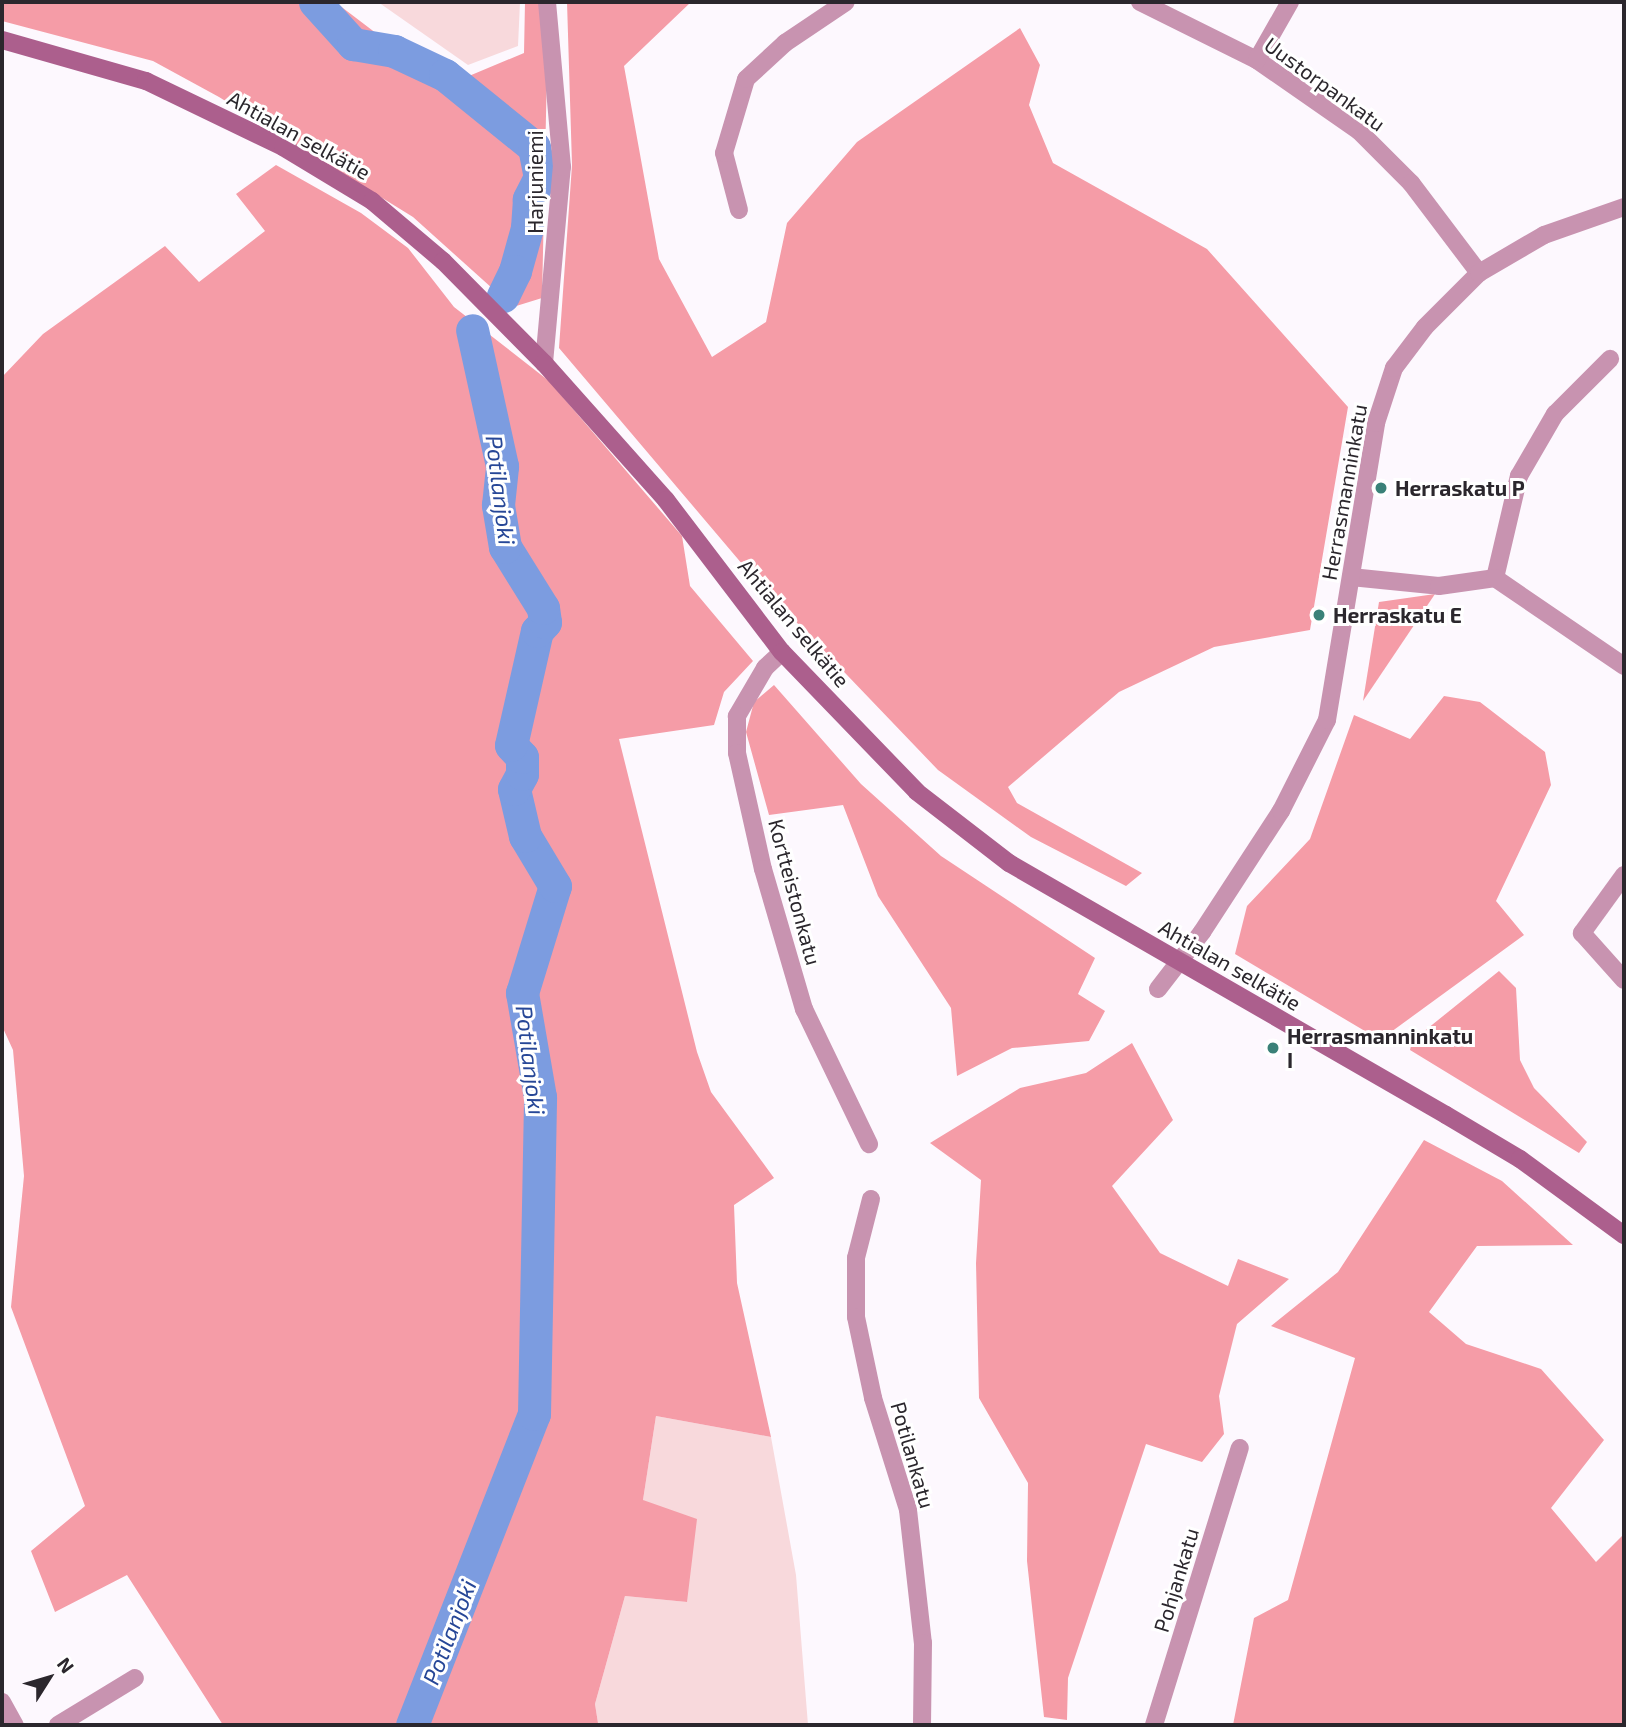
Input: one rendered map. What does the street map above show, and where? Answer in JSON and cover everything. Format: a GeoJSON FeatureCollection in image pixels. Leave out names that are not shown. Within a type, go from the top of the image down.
{"type":"FeatureCollection","features":[{"type":"Feature","properties":{"kind":"street","name":"Harjuniemi"},"geometry":{"type":"LineString","coordinates":[[544,363],[562,167],[547,2]]}},
{"type":"Feature","properties":{"kind":"street"},"geometry":{"type":"LineString","coordinates":[[739,210],[724,153],[746,79],[785,43],[846,2]]}},
{"type":"Feature","properties":{"kind":"street","name":"Uustorpankatu"},"geometry":{"type":"LineString","coordinates":[[1140,2],[1258,60],[1359,131],[1411,183],[1479,273]]}},
{"type":"Feature","properties":{"kind":"street"},"geometry":{"type":"LineString","coordinates":[[1258,60],[1290,2]]}},
{"type":"Feature","properties":{"kind":"street","name":"Ahtialan selkätie"},"geometry":{"type":"LineString","coordinates":[[2,40],[146,81],[283,147],[372,201],[443,261],[544,363],[666,500],[782,652],[917,792],[1009,863],[1520,1159],[1624,1235]]}},
{"type":"Feature","properties":{"kind":"street","name":"Herrasmanninkatu"},"geometry":{"type":"LineString","coordinates":[[1158,989],[1180,961],[1281,811],[1327,720],[1376,423],[1394,368],[1425,327],[1479,273],[1544,235],[1624,207]]}},
{"type":"Feature","properties":{"kind":"street"},"geometry":{"type":"LineString","coordinates":[[1495,578],[1518,476],[1555,414],[1610,359]]}},
{"type":"Feature","properties":{"kind":"street"},"geometry":{"type":"LineString","coordinates":[[1351,577],[1439,586],[1495,578],[1624,666]]}},
{"type":"Feature","properties":{"kind":"street","name":"Kortteistonkatu"},"geometry":{"type":"LineString","coordinates":[[782,652],[765,668],[737,716],[737,753],[763,869],[804,1009],[869,1144]]}},
{"type":"Feature","properties":{"kind":"street"},"geometry":{"type":"LineString","coordinates":[[1624,875],[1583,933],[1624,980]]}},
{"type":"Feature","properties":{"kind":"street","name":"Potilankatu"},"geometry":{"type":"LineString","coordinates":[[871,1199],[856,1258],[856,1317],[873,1398],[908,1510],[923,1643],[922,1725]]}},
{"type":"Feature","properties":{"kind":"street","name":"Pohjankatu"},"geometry":{"type":"LineString","coordinates":[[1154,1725],[1240,1448]]}},
{"type":"Feature","properties":{"kind":"street"},"geometry":{"type":"LineString","coordinates":[[58,1725],[135,1678]]}},
{"type":"Feature","properties":{"kind":"street"},"geometry":{"type":"LineString","coordinates":[[2,1702],[15,1725]]}},
{"type":"Feature","properties":{"kind":"shaded area"},"geometry":{"type":"Polygon","coordinates":[[[2,2],[335,2],[389,43],[457,81],[524,53],[525,2],[539,2],[547,70],[542,298],[513,307],[413,217],[219,97],[153,61],[2,21],[2,2]]]}},
{"type":"Feature","properties":{"kind":"shaded area"},"geometry":{"type":"Polygon","coordinates":[[[378,2],[520,2],[518,46],[468,65],[378,2]]]}},
{"type":"Feature","properties":{"kind":"shaded area"},"geometry":{"type":"Polygon","coordinates":[[[567,2],[691,2],[624,66],[659,259],[712,357],[766,322],[787,223],[857,142],[1020,28],[1040,65],[1029,105],[1053,163],[1207,249],[1348,407],[1310,630],[1214,647],[1119,692],[1008,787],[1017,803],[1142,873],[1126,886],[1031,837],[938,770],[754,578],[559,348],[572,165],[567,2]]]}},
{"type":"Feature","properties":{"kind":"shaded area"},"geometry":{"type":"Polygon","coordinates":[[[276,165],[361,213],[408,248],[454,307],[549,381],[682,536],[690,586],[753,661],[724,692],[714,725],[619,739],[697,1052],[711,1092],[774,1178],[734,1205],[737,1283],[771,1437],[656,1416],[643,1500],[697,1519],[687,1602],[625,1596],[595,1704],[598,1723],[593,1725],[223,1725],[127,1575],[55,1612],[31,1551],[85,1506],[11,1307],[24,1176],[13,1050],[2,1026],[2,377],[43,334],[165,246],[199,282],[265,231],[236,194],[276,165]]]}},
{"type":"Feature","properties":{"kind":"shaded area"},"geometry":{"type":"Polygon","coordinates":[[[1435,594],[1363,701],[1379,602],[1435,594]]]}},
{"type":"Feature","properties":{"kind":"shaded area"},"geometry":{"type":"Polygon","coordinates":[[[774,685],[861,784],[941,856],[1095,958],[1078,994],[1105,1011],[1089,1041],[1012,1048],[957,1076],[951,1008],[878,896],[843,805],[769,815],[746,732],[754,702],[774,685]]]}},
{"type":"Feature","properties":{"kind":"shaded area"},"geometry":{"type":"Polygon","coordinates":[[[1444,696],[1480,702],[1545,752],[1551,785],[1496,901],[1524,935],[1380,1040],[1235,954],[1247,906],[1310,839],[1354,715],[1410,739],[1444,696]]]}},
{"type":"Feature","properties":{"kind":"shaded area"},"geometry":{"type":"Polygon","coordinates":[[[1499,971],[1516,988],[1520,1060],[1534,1088],[1587,1142],[1579,1153],[1410,1050],[1412,1041],[1499,971]]]}},
{"type":"Feature","properties":{"kind":"shaded area"},"geometry":{"type":"Polygon","coordinates":[[[1132,1043],[1173,1120],[1112,1186],[1160,1253],[1228,1286],[1238,1259],[1289,1279],[1237,1324],[1219,1396],[1224,1434],[1202,1462],[1146,1444],[1068,1678],[1067,1720],[1044,1717],[1027,1561],[1028,1483],[979,1398],[976,1263],[981,1180],[930,1143],[1020,1088],[1086,1073],[1132,1043]]]}},
{"type":"Feature","properties":{"kind":"shaded area"},"geometry":{"type":"Polygon","coordinates":[[[1424,1140],[1502,1181],[1573,1245],[1477,1246],[1429,1312],[1466,1344],[1541,1369],[1604,1440],[1551,1508],[1596,1562],[1624,1534],[1624,1725],[1233,1725],[1254,1618],[1288,1600],[1355,1358],[1271,1326],[1338,1272],[1424,1140]]]}},
{"type":"Feature","properties":{"kind":"shaded area"},"geometry":{"type":"Polygon","coordinates":[[[656,1416],[771,1437],[796,1575],[808,1725],[593,1725],[598,1723],[595,1704],[625,1596],[687,1602],[643,1500],[656,1416]]]}},
{"type":"Feature","properties":{"kind":"waterway","name":"Potilanjoki"},"geometry":{"type":"LineString","coordinates":[[315,2],[353,44],[394,51],[445,75],[534,147],[540,177],[529,199],[527,228],[515,271],[503,296]]}},
{"type":"Feature","properties":{"kind":"waterway","name":"Potilanjoki"},"geometry":{"type":"LineString","coordinates":[[412,1725],[534,1414],[540,1097],[522,993],[555,886],[525,836],[514,789],[522,774],[522,757],[511,745],[537,631],[545,622],[543,608],[505,547],[498,505],[502,466],[472,330]]}},
{"type":"Feature","properties":{"kind":"place","name":"Herraskatu P"},"geometry":{"type":"Point","coordinates":[1381,488]}},
{"type":"Feature","properties":{"kind":"place","name":"Herraskatu E"},"geometry":{"type":"Point","coordinates":[1319,615]}},
{"type":"Feature","properties":{"kind":"place","name":"Herrasmanninkatu I"},"geometry":{"type":"Point","coordinates":[1273,1048]}}]}
